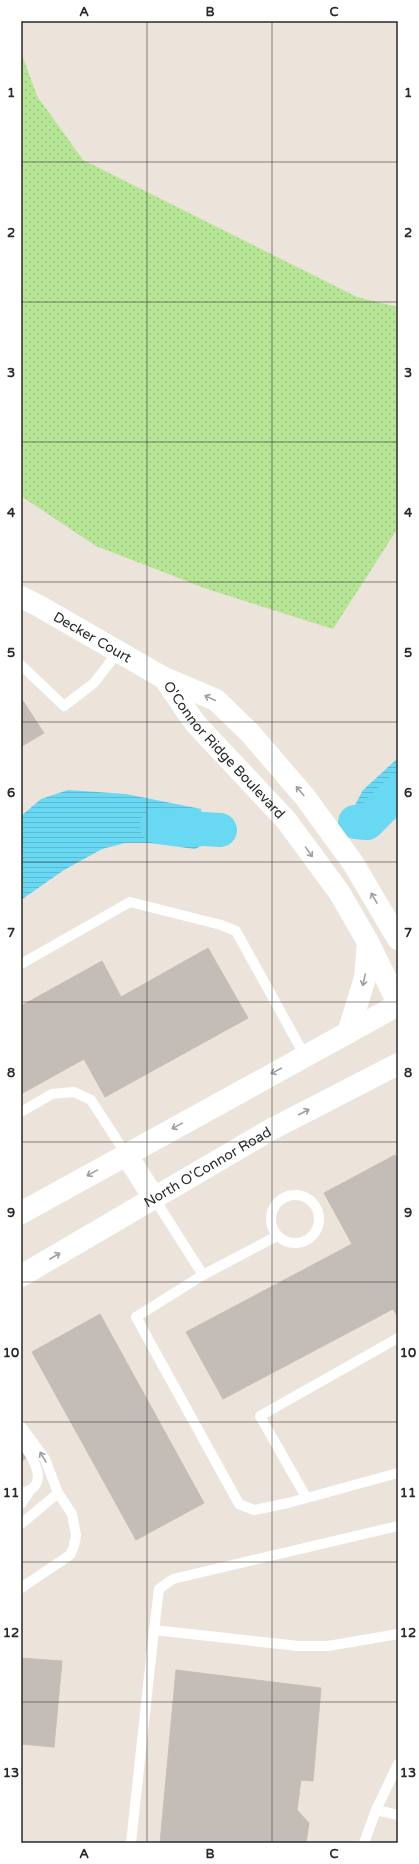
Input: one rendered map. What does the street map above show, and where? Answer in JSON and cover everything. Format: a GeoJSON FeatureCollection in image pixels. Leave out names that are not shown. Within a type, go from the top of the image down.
{"type":"FeatureCollection","features":[{"type":"Feature","properties":{"kind":"main road","name":"Decker Court"},"geometry":{"type":"LineString","coordinates":[[21,597],[164,678]]}},
{"type":"Feature","properties":{"kind":"main road","name":"O'Connor Ridge Boulevard"},"geometry":{"type":"LineString","coordinates":[[164,678],[216,700],[250,732],[304,797],[353,863],[396,935]]}},
{"type":"Feature","properties":{"kind":"main road","name":"O'Connor Ridge Boulevard"},"geometry":{"type":"LineString","coordinates":[[164,678],[195,723],[286,820],[339,892],[368,942],[398,1004]]}},
{"type":"Feature","properties":{"kind":"main road"},"geometry":{"type":"LineString","coordinates":[[348,1033],[365,978],[368,942]]}},
{"type":"Feature","properties":{"kind":"main road"},"geometry":{"type":"LineString","coordinates":[[21,1213],[398,1004]]}},
{"type":"Feature","properties":{"kind":"main road","name":"North O'Connor Road"},"geometry":{"type":"LineString","coordinates":[[21,1276],[270,1130],[398,1064]]}},
{"type":"Feature","properties":{"kind":"main road"},"geometry":{"type":"LineString","coordinates":[[126,1154],[154,1198]]}},
{"type":"Feature","properties":{"kind":"lane"},"geometry":{"type":"LineString","coordinates":[[21,665],[64,706],[94,683],[118,652]]}},
{"type":"Feature","properties":{"kind":"lane"},"geometry":{"type":"LineString","coordinates":[[21,964],[130,902],[221,925],[236,931],[305,1056]]}},
{"type":"Feature","properties":{"kind":"lane"},"geometry":{"type":"LineString","coordinates":[[21,1112],[52,1094],[74,1092],[91,1100],[126,1154]]}},
{"type":"Feature","properties":{"kind":"lane"},"geometry":{"type":"LineString","coordinates":[[295,1196],[310,1201],[318,1214],[319,1221],[313,1236],[299,1243],[284,1240],[277,1236],[271,1221],[275,1206],[281,1200],[295,1196]]}},
{"type":"Feature","properties":{"kind":"lane"},"geometry":{"type":"LineString","coordinates":[[154,1198],[203,1275]]}},
{"type":"Feature","properties":{"kind":"lane"},"geometry":{"type":"LineString","coordinates":[[277,1236],[203,1275],[136,1317],[239,1504],[254,1510],[398,1474]]}},
{"type":"Feature","properties":{"kind":"lane"},"geometry":{"type":"LineString","coordinates":[[306,1497],[260,1416],[398,1338]]}},
{"type":"Feature","properties":{"kind":"lane"},"geometry":{"type":"LineString","coordinates":[[21,1426],[45,1459],[58,1493],[72,1514],[75,1524],[74,1546],[70,1555],[21,1588]]}},
{"type":"Feature","properties":{"kind":"lane"},"geometry":{"type":"LineString","coordinates":[[21,1442],[34,1458],[38,1469],[38,1478],[35,1487],[25,1492],[21,1504]]}},
{"type":"Feature","properties":{"kind":"lane"},"geometry":{"type":"LineString","coordinates":[[21,1524],[58,1493]]}},
{"type":"Feature","properties":{"kind":"lane"},"geometry":{"type":"LineString","coordinates":[[131,1843],[159,1589],[173,1579],[398,1526]]}},
{"type":"Feature","properties":{"kind":"lane"},"geometry":{"type":"LineString","coordinates":[[154,1630],[298,1646],[328,1646],[398,1634]]}},
{"type":"Feature","properties":{"kind":"lane"},"geometry":{"type":"LineString","coordinates":[[364,1843],[376,1810],[398,1764]]}},
{"type":"Feature","properties":{"kind":"lane"},"geometry":{"type":"LineString","coordinates":[[376,1810],[398,1815]]}},
{"type":"Feature","properties":{"kind":"green space"},"geometry":{"type":"Polygon","coordinates":[[[21,52],[37,96],[83,160],[357,297],[398,307],[398,528],[333,629],[207,589],[96,546],[21,496],[21,52]]]}},
{"type":"Feature","properties":{"kind":"water"},"geometry":{"type":"Polygon","coordinates":[[[398,758],[398,807],[377,821],[367,823],[355,805],[363,790],[398,758]]]}},
{"type":"Feature","properties":{"kind":"water"},"geometry":{"type":"Polygon","coordinates":[[[68,790],[126,794],[201,809],[205,844],[195,849],[149,843],[125,843],[102,849],[64,870],[21,900],[21,816],[41,799],[68,790]]]}},
{"type":"Feature","properties":{"kind":"building"},"geometry":{"type":"Polygon","coordinates":[[[21,698],[44,733],[22,746],[21,745],[21,698]]]}},
{"type":"Feature","properties":{"kind":"building"},"geometry":{"type":"Polygon","coordinates":[[[208,948],[248,1018],[105,1097],[84,1059],[21,1094],[21,1006],[102,961],[121,997],[208,948]]]}},
{"type":"Feature","properties":{"kind":"building"},"geometry":{"type":"Polygon","coordinates":[[[395,1155],[398,1161],[398,1317],[393,1309],[223,1399],[186,1332],[352,1244],[324,1193],[395,1155]]]}},
{"type":"Feature","properties":{"kind":"building"},"geometry":{"type":"Polygon","coordinates":[[[100,1314],[204,1503],[136,1540],[32,1352],[100,1314]]]}},
{"type":"Feature","properties":{"kind":"building"},"geometry":{"type":"Polygon","coordinates":[[[21,1450],[27,1457],[21,1462],[21,1450]]]}},
{"type":"Feature","properties":{"kind":"building"},"geometry":{"type":"Polygon","coordinates":[[[21,1658],[62,1661],[54,1747],[21,1744],[21,1658]]]}},
{"type":"Feature","properties":{"kind":"building"},"geometry":{"type":"Polygon","coordinates":[[[176,1670],[321,1688],[313,1781],[301,1780],[297,1810],[309,1823],[306,1843],[160,1843],[176,1670]]]}},
{"type":"Feature","properties":{"kind":"waterway"},"geometry":{"type":"LineString","coordinates":[[355,822],[367,823],[398,792]]}},
{"type":"Feature","properties":{"kind":"waterway"},"geometry":{"type":"LineString","coordinates":[[157,826],[220,830]]}}]}
